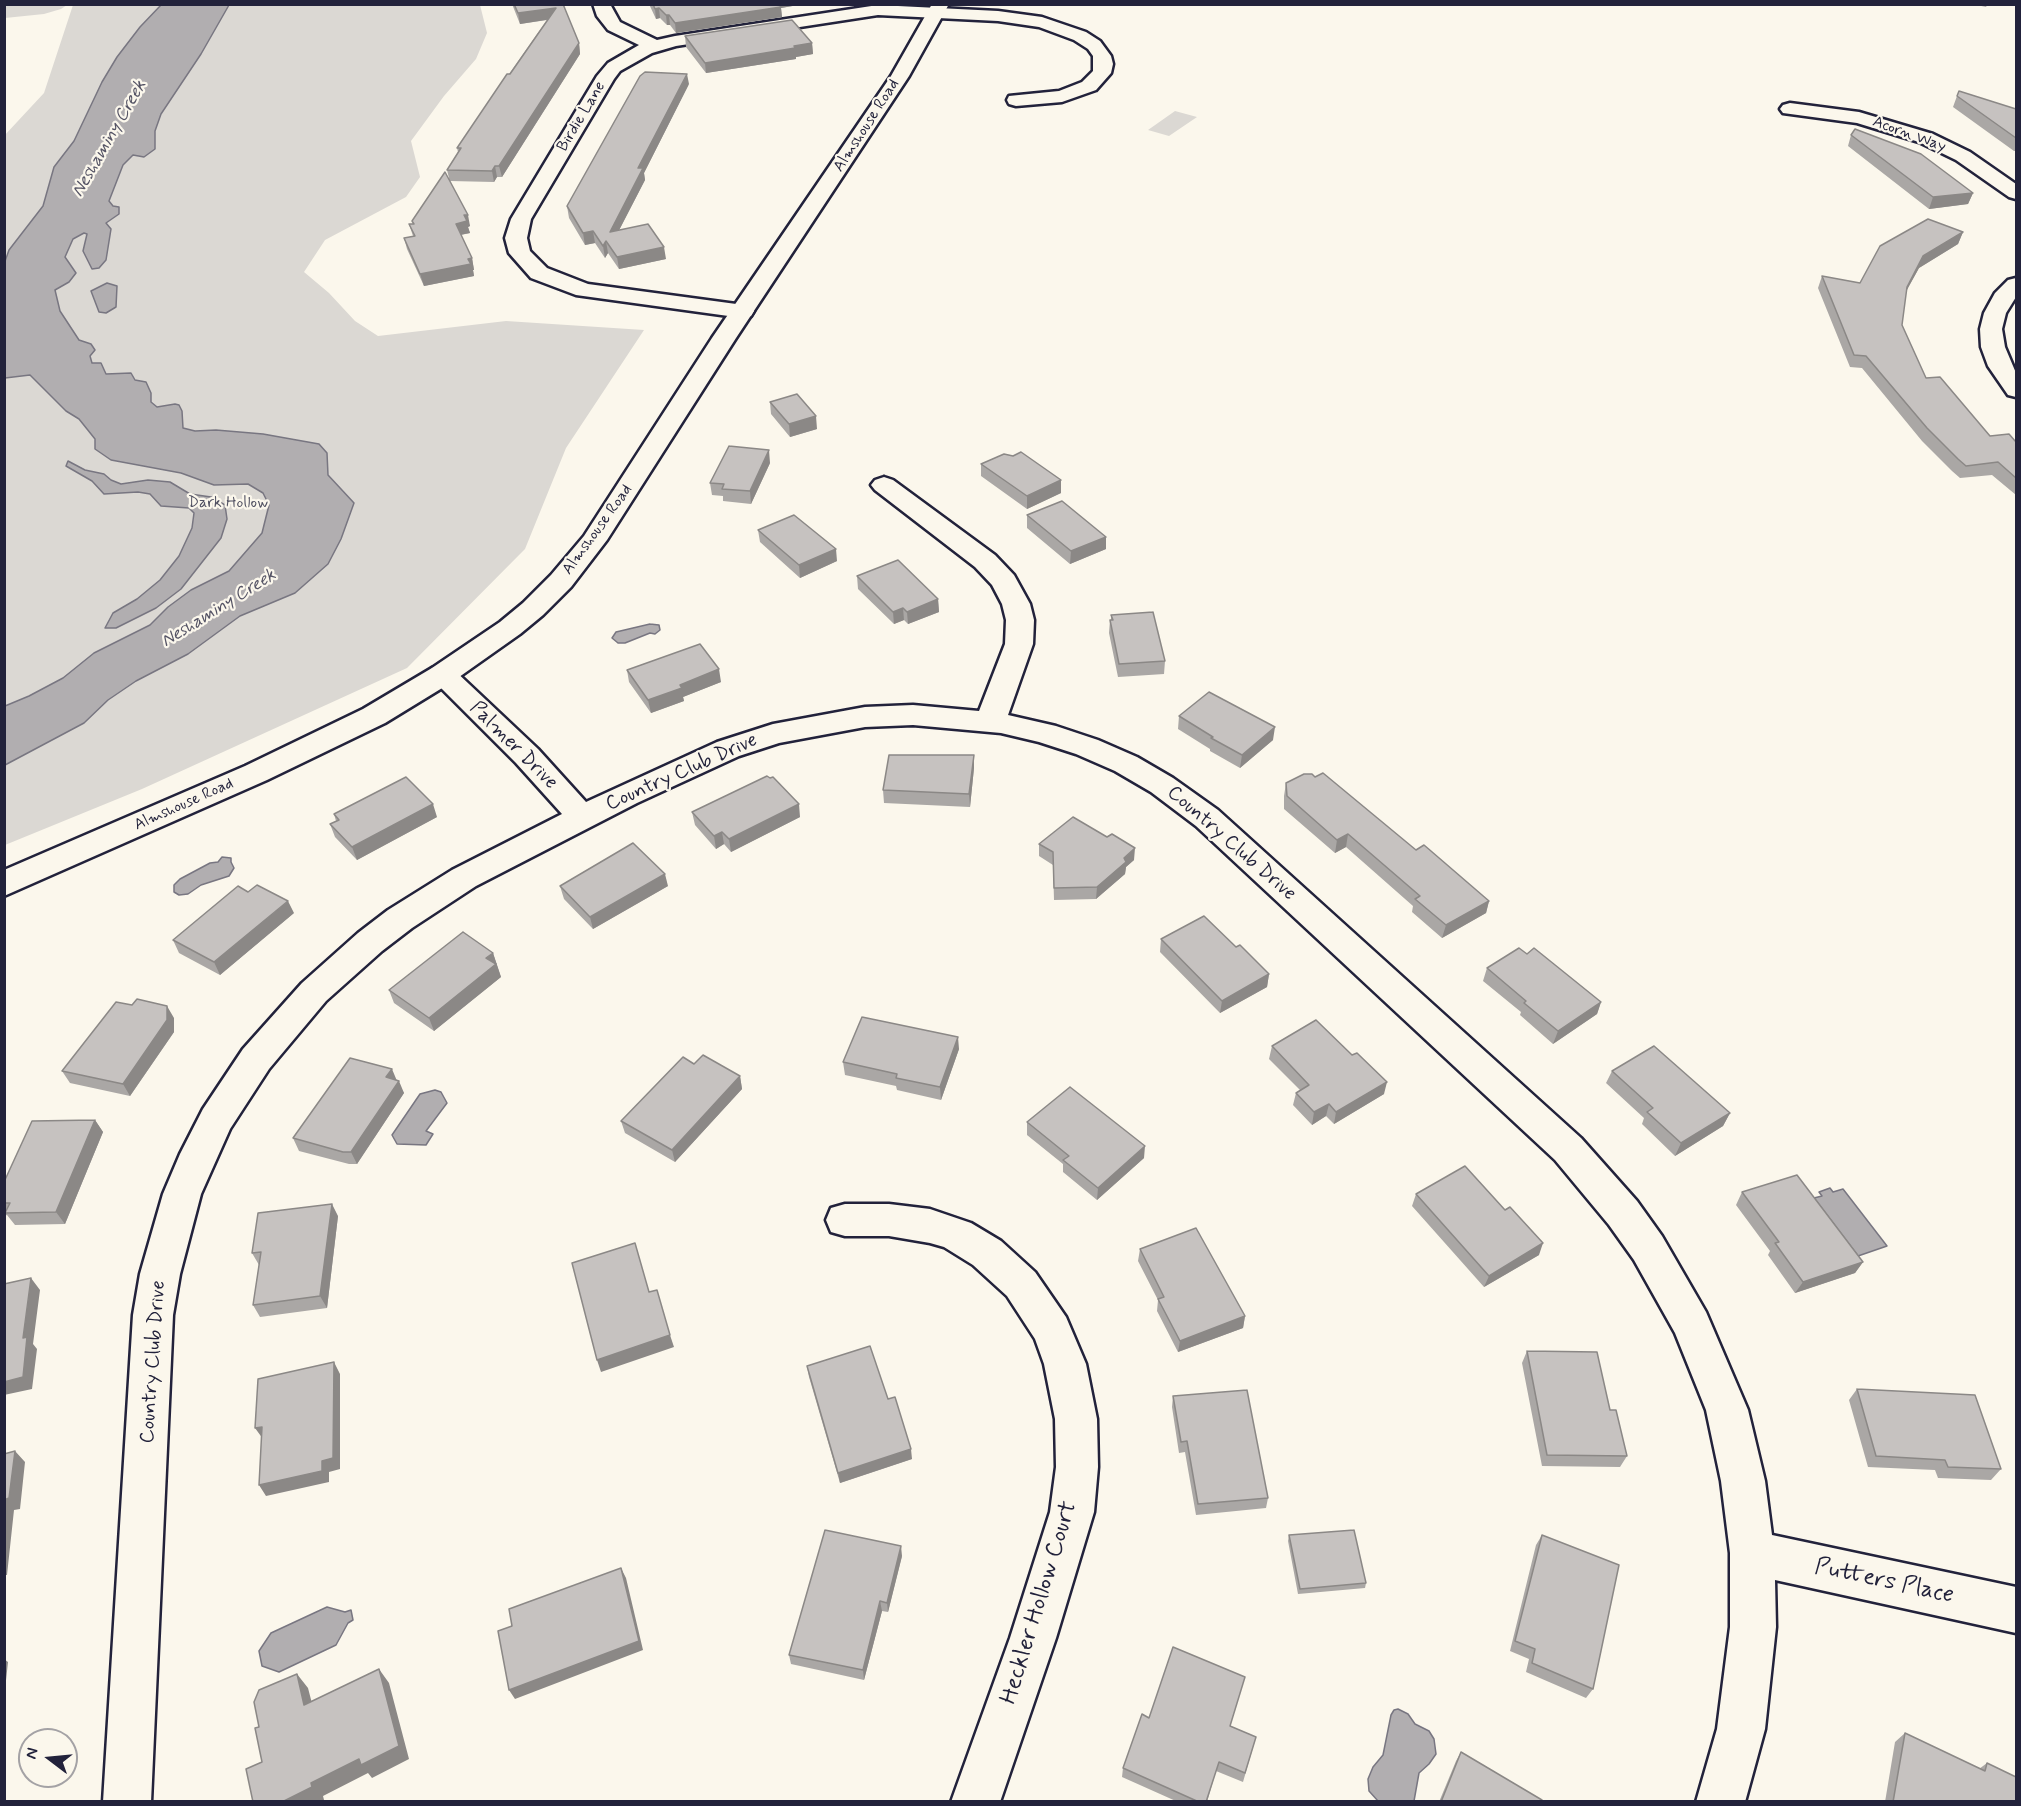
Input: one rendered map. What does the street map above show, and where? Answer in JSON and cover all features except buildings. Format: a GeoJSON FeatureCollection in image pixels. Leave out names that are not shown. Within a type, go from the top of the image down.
{"type":"FeatureCollection","features":[{"type":"Feature","properties":{"kind":"street"},"geometry":{"type":"LineString","coordinates":[[601,4],[606,16],[614,26],[655,46]]}},
{"type":"Feature","properties":{"kind":"street","name":"Birdie Lane"},"geometry":{"type":"LineString","coordinates":[[743,311],[577,288],[539,273],[520,253],[516,238],[521,219],[606,76],[622,62],[655,46],[683,39],[869,10],[939,8],[1042,22],[1080,36],[1094,45],[1102,56],[1104,64],[1102,73],[1089,86],[1062,96],[1016,100]]}},
{"type":"Feature","properties":{"kind":"street","name":"Almshouse Road"},"geometry":{"type":"LineString","coordinates":[[4,884],[256,773],[374,716],[442,675],[510,628],[561,581],[579,561],[743,311],[837,174],[900,76],[939,8]]}},
{"type":"Feature","properties":{"kind":"street","name":"Acorn Way"},"geometry":{"type":"LineString","coordinates":[[1790,109],[1834,113],[1905,130],[1963,156],[2016,193]]}},
{"type":"Feature","properties":{"kind":"street"},"geometry":{"type":"LineString","coordinates":[[2016,285],[2003,298],[1995,313],[1991,329],[1993,347],[2000,366],[2016,390]]}},
{"type":"Feature","properties":{"kind":"street"},"geometry":{"type":"LineString","coordinates":[[884,485],[985,561],[1004,582],[1016,604],[1020,620],[1019,644],[990,722]]}},
{"type":"Feature","properties":{"kind":"street","name":"Palmer Drive"},"geometry":{"type":"LineString","coordinates":[[442,675],[527,756],[583,818]]}},
{"type":"Feature","properties":{"kind":"street","name":"Country Club Drive"},"geometry":{"type":"LineString","coordinates":[[128,1802],[153,1316],[160,1274],[182,1194],[198,1154],[216,1120],[256,1059],[314,992],[370,942],[400,919],[464,878],[626,795],[728,749],[773,734],[819,723],[866,717],[913,716],[990,722],[1045,733],[1087,747],[1126,764],[1153,780],[1207,818],[1568,1149],[1623,1213],[1642,1240],[1692,1325],[1727,1410],[1743,1480],[1752,1553],[1753,1627],[1740,1729],[1720,1802]]}},
{"type":"Feature","properties":{"kind":"street","name":"Heckler Hollow Court"},"geometry":{"type":"LineString","coordinates":[[845,1220],[889,1220],[930,1226],[957,1235],[987,1253],[1021,1284],[1052,1330],[1065,1364],[1076,1419],[1077,1467],[1072,1512],[1033,1638],[975,1802]]}},
{"type":"Feature","properties":{"kind":"street","name":"Putters Place"},"geometry":{"type":"LineString","coordinates":[[1752,1553],[2016,1610]]}},
{"type":"Feature","properties":{"kind":"green space"},"geometry":{"type":"Polygon","coordinates":[[[4,5],[67,5],[44,14],[5,18],[4,5]]]}},
{"type":"Feature","properties":{"kind":"green space","name":"Dark Hollow"},"geometry":{"type":"Polygon","coordinates":[[[73,5],[480,5],[487,33],[476,59],[444,96],[411,141],[420,177],[406,197],[325,240],[304,272],[329,293],[355,321],[378,336],[506,321],[644,330],[566,448],[525,549],[407,668],[142,789],[5,845],[4,136],[44,93],[73,5]]]}},
{"type":"Feature","properties":{"kind":"green space"},"geometry":{"type":"Polygon","coordinates":[[[1175,111],[1197,117],[1169,136],[1148,130],[1175,111]]]}},
{"type":"Feature","properties":{"kind":"water","name":"Neshaminy Creek"},"geometry":{"type":"Polygon","coordinates":[[[161,5],[229,5],[201,54],[161,114],[155,131],[155,149],[144,157],[133,155],[123,165],[109,201],[113,206],[119,207],[119,214],[106,223],[111,229],[106,260],[99,268],[92,269],[83,251],[87,234],[84,233],[73,239],[65,257],[76,273],[69,282],[55,290],[60,311],[79,340],[91,344],[95,350],[90,356],[92,363],[101,363],[106,374],[131,373],[135,380],[146,382],[151,393],[151,402],[157,407],[179,405],[182,411],[183,428],[195,431],[216,430],[263,434],[319,444],[327,453],[328,475],[354,503],[341,539],[328,564],[295,593],[240,616],[188,654],[136,681],[108,700],[84,723],[5,765],[5,706],[63,678],[94,653],[150,625],[168,607],[191,590],[229,571],[262,533],[269,505],[263,493],[248,484],[214,485],[181,473],[111,460],[95,449],[95,439],[79,419],[66,411],[30,375],[5,378],[4,264],[9,250],[43,206],[54,167],[74,141],[102,82],[117,57],[140,27],[161,5]]]}},
{"type":"Feature","properties":{"kind":"water"},"geometry":{"type":"Polygon","coordinates":[[[107,283],[117,286],[116,307],[106,313],[99,312],[91,291],[107,283]]]}},
{"type":"Feature","properties":{"kind":"water"},"geometry":{"type":"Polygon","coordinates":[[[68,461],[85,470],[104,474],[121,484],[148,480],[170,482],[190,494],[211,497],[225,505],[227,519],[221,538],[181,589],[156,608],[116,628],[105,628],[113,613],[137,599],[160,580],[179,556],[192,528],[194,513],[189,508],[161,506],[150,494],[138,492],[104,494],[92,481],[66,466],[68,461]]]}},
{"type":"Feature","properties":{"kind":"water"},"geometry":{"type":"Polygon","coordinates":[[[650,624],[659,625],[660,630],[655,634],[650,633],[625,643],[618,643],[612,638],[616,632],[650,624]]]}},
{"type":"Feature","properties":{"kind":"water"},"geometry":{"type":"Polygon","coordinates":[[[222,857],[231,858],[234,868],[229,876],[201,885],[188,894],[179,895],[174,892],[174,885],[180,879],[210,863],[218,862],[222,857]]]}},
{"type":"Feature","properties":{"kind":"water"},"geometry":{"type":"Polygon","coordinates":[[[435,1090],[441,1092],[447,1103],[426,1131],[433,1134],[426,1145],[397,1144],[392,1135],[420,1094],[435,1090]]]}},
{"type":"Feature","properties":{"kind":"water"},"geometry":{"type":"Polygon","coordinates":[[[1830,1188],[1833,1192],[1843,1189],[1887,1246],[1858,1256],[1814,1198],[1822,1196],[1819,1192],[1830,1188]]]}},
{"type":"Feature","properties":{"kind":"water"},"geometry":{"type":"Polygon","coordinates":[[[327,1607],[345,1612],[351,1610],[353,1620],[348,1623],[336,1645],[279,1672],[262,1666],[259,1651],[271,1633],[327,1607]]]}},
{"type":"Feature","properties":{"kind":"water"},"geometry":{"type":"Polygon","coordinates":[[[1398,1709],[1408,1714],[1415,1724],[1429,1731],[1434,1739],[1436,1754],[1419,1773],[1414,1801],[1378,1801],[1369,1791],[1368,1779],[1373,1767],[1383,1755],[1391,1715],[1394,1710],[1398,1709]]]}}]}
